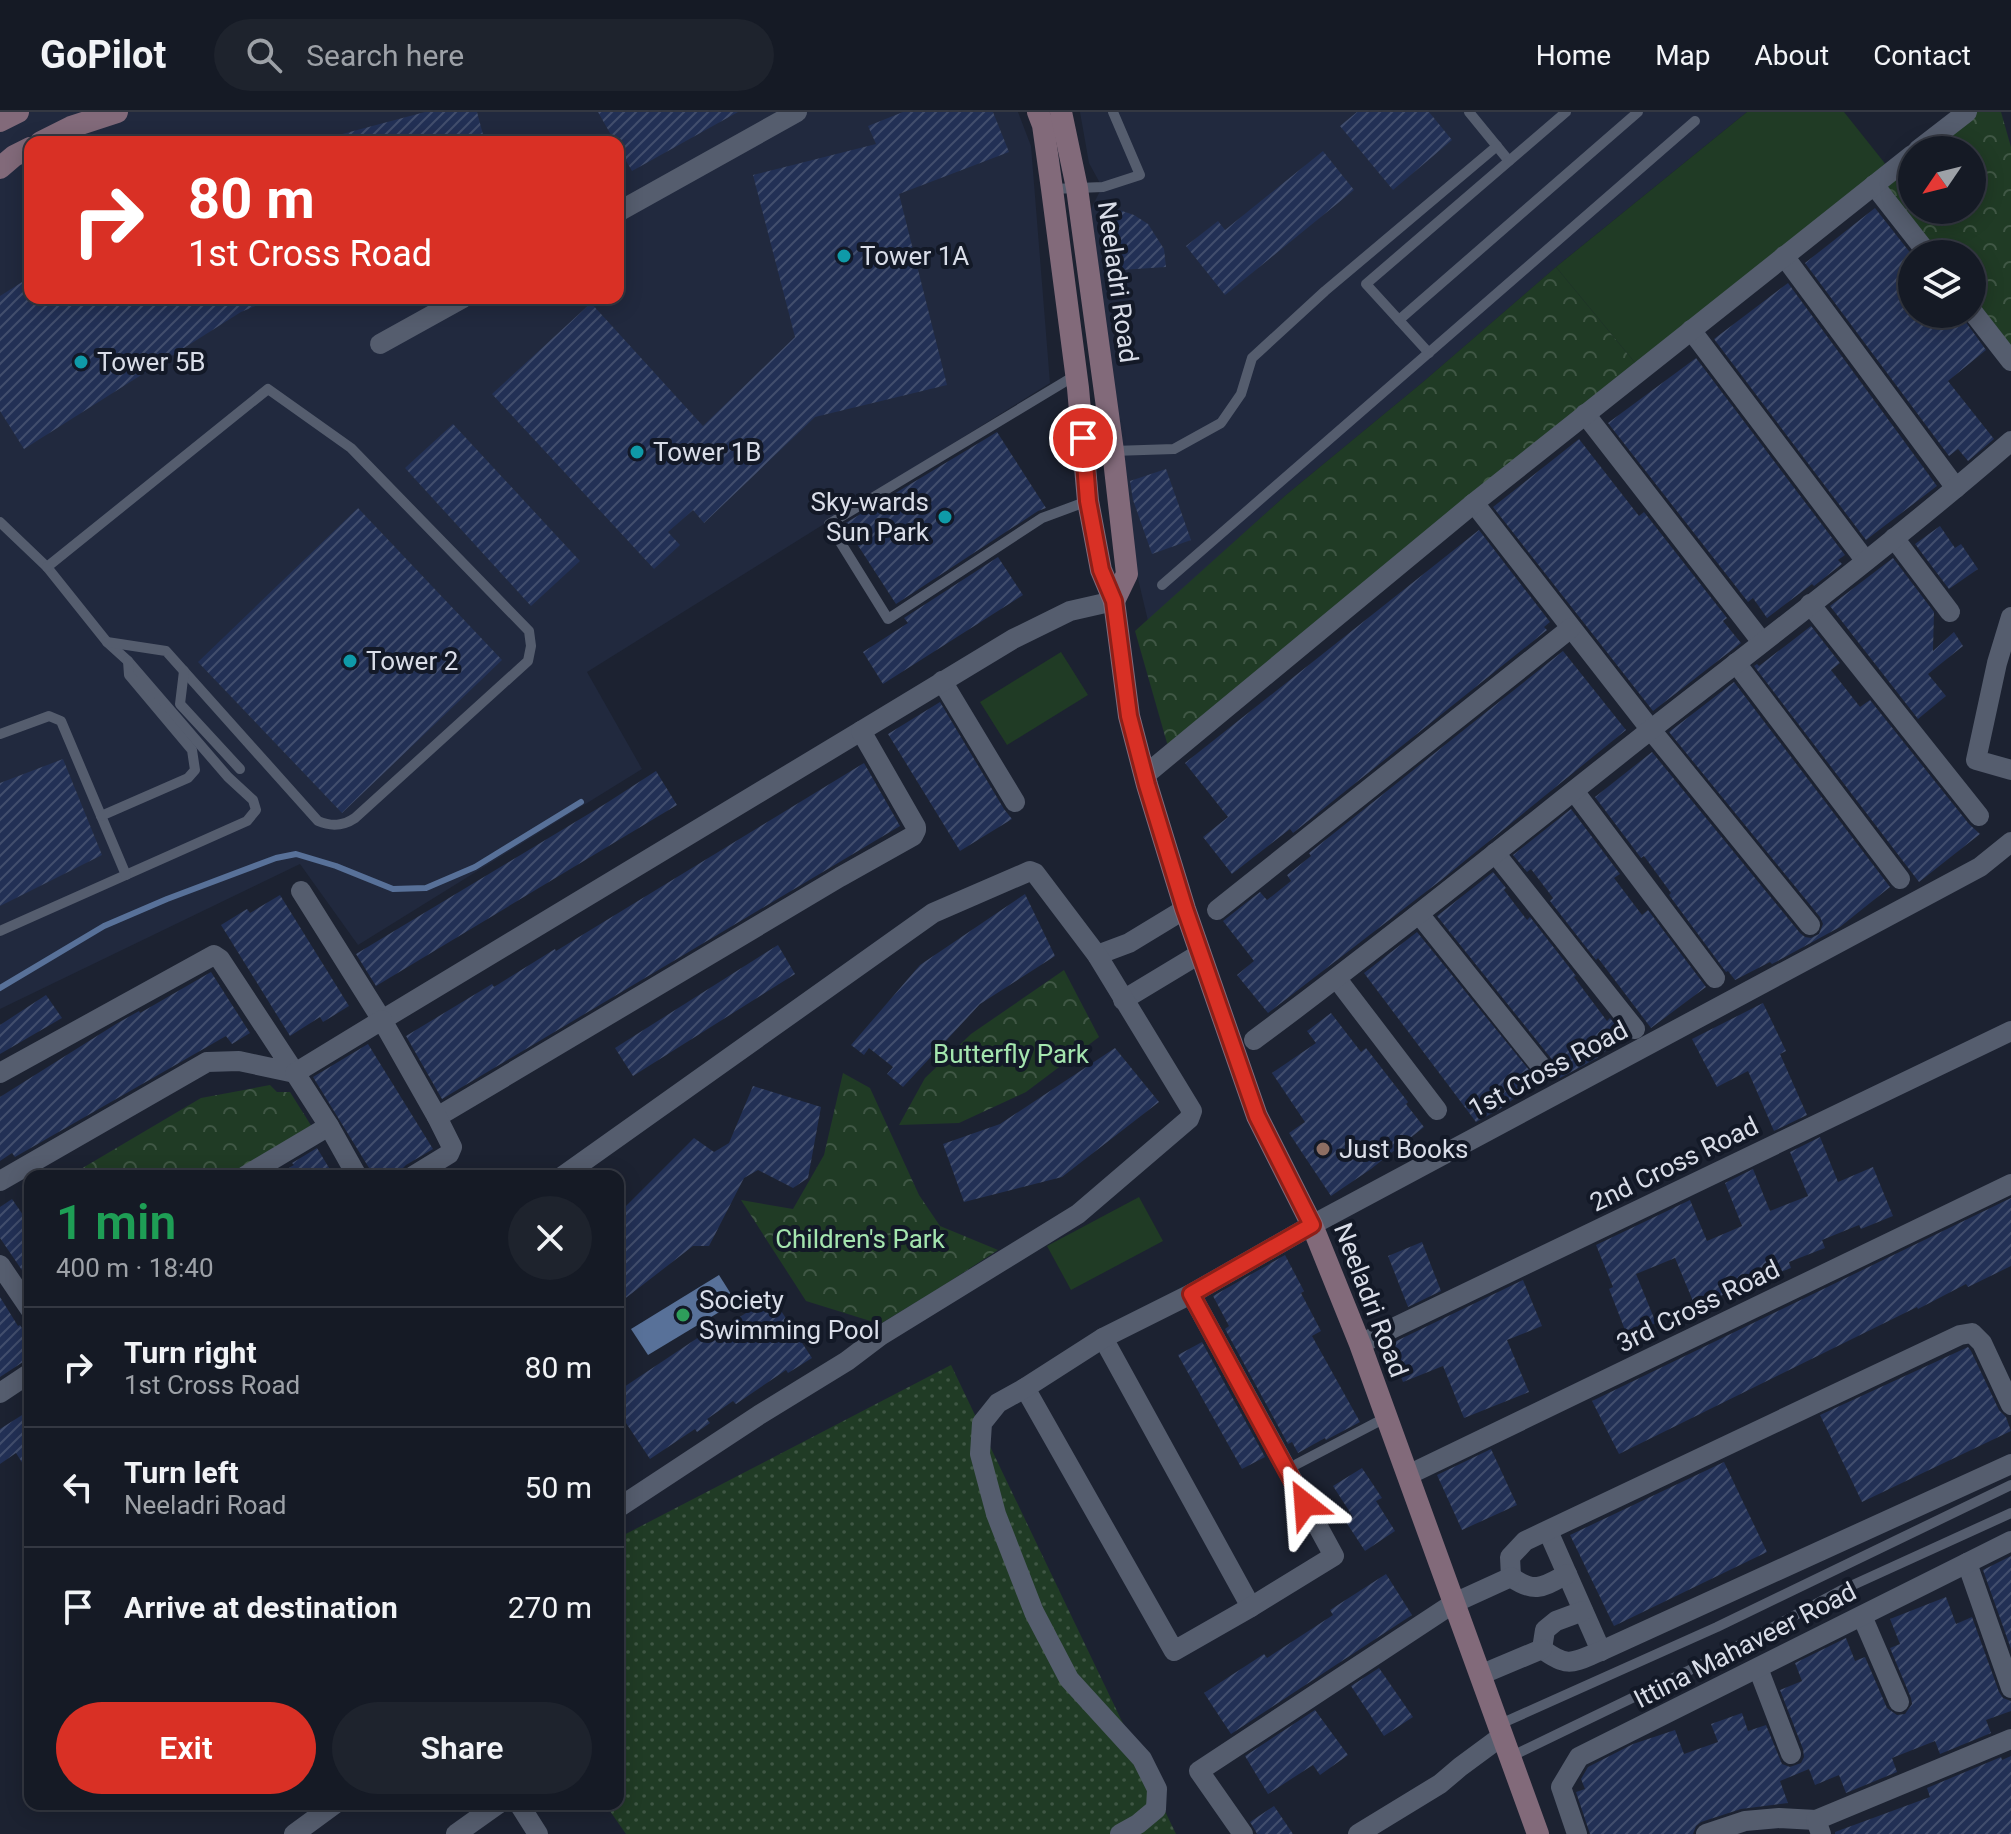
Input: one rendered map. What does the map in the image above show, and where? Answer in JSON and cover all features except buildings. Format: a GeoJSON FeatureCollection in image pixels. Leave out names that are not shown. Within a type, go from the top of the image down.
{"type":"FeatureCollection","features":[{"type":"Feature","properties":{"kind":"main road"},"geometry":{"type":"LineString","coordinates":[[0,121],[18,112]]}},
{"type":"Feature","properties":{"kind":"main road"},"geometry":{"type":"LineString","coordinates":[[53,136],[117,112]]}},
{"type":"Feature","properties":{"kind":"main road","name":"Neeladri Road"},"geometry":{"type":"LineString","coordinates":[[1038,112],[1043,125],[1081,407],[1088,501],[1101,570],[1114,601],[1129,716],[1144,776],[1185,909],[1257,1116],[1312,1225],[1360,1344],[1538,1834]]}},
{"type":"Feature","properties":{"kind":"main road","name":"Neeladri Road"},"geometry":{"type":"LineString","coordinates":[[1061,112],[1077,188],[1127,574],[1114,601]]}},
{"type":"Feature","properties":{"kind":"main road"},"geometry":{"type":"LineString","coordinates":[[0,168],[24,151]]}},
{"type":"Feature","properties":{"kind":"main road"},"geometry":{"type":"LineString","coordinates":[[1081,407],[1107,403]]}},
{"type":"Feature","properties":{"kind":"street"},"geometry":{"type":"LineString","coordinates":[[624,209],[797,112]]}},
{"type":"Feature","properties":{"kind":"street"},"geometry":{"type":"LineString","coordinates":[[1936,136],[1967,112]]}},
{"type":"Feature","properties":{"kind":"street"},"geometry":{"type":"LineString","coordinates":[[1144,776],[1474,503],[1898,166]]}},
{"type":"Feature","properties":{"kind":"street"},"geometry":{"type":"LineString","coordinates":[[1874,185],[1917,240]]}},
{"type":"Feature","properties":{"kind":"street"},"geometry":{"type":"LineString","coordinates":[[1784,256],[1956,488]]}},
{"type":"Feature","properties":{"kind":"street"},"geometry":{"type":"LineString","coordinates":[[380,344],[452,304]]}},
{"type":"Feature","properties":{"kind":"street"},"geometry":{"type":"LineString","coordinates":[[1985,328],[2011,361]]}},
{"type":"Feature","properties":{"kind":"street"},"geometry":{"type":"LineString","coordinates":[[1691,330],[1865,560]]}},
{"type":"Feature","properties":{"kind":"street"},"geometry":{"type":"LineString","coordinates":[[1585,414],[1762,642]]}},
{"type":"Feature","properties":{"kind":"street"},"geometry":{"type":"LineString","coordinates":[[1254,1040],[1337,979],[1894,538],[2011,441]]}},
{"type":"Feature","properties":{"kind":"street"},"geometry":{"type":"LineString","coordinates":[[1474,503],[1651,730],[1810,925]]}},
{"type":"Feature","properties":{"kind":"street"},"geometry":{"type":"LineString","coordinates":[[1894,538],[1950,612]]}},
{"type":"Feature","properties":{"kind":"street"},"geometry":{"type":"LineString","coordinates":[[0,1181],[207,1062],[239,1061],[295,1073],[1013,639],[1070,611],[1114,601]]}},
{"type":"Feature","properties":{"kind":"street"},"geometry":{"type":"LineString","coordinates":[[1810,604],[1979,816]]}},
{"type":"Feature","properties":{"kind":"street"},"geometry":{"type":"LineString","coordinates":[[2011,617],[1997,663],[1976,760],[2011,770]]}},
{"type":"Feature","properties":{"kind":"street"},"geometry":{"type":"LineString","coordinates":[[1217,910],[1571,628]]}},
{"type":"Feature","properties":{"kind":"street"},"geometry":{"type":"LineString","coordinates":[[1736,663],[1900,879]]}},
{"type":"Feature","properties":{"kind":"street"},"geometry":{"type":"LineString","coordinates":[[942,681],[1015,802]]}},
{"type":"Feature","properties":{"kind":"street"},"geometry":{"type":"LineString","coordinates":[[437,1117],[913,836],[916,827],[861,731]]}},
{"type":"Feature","properties":{"kind":"street"},"geometry":{"type":"LineString","coordinates":[[1574,791],[1715,978]]}},
{"type":"Feature","properties":{"kind":"street","name":"1st Cross Road"},"geometry":{"type":"LineString","coordinates":[[1120,1834],[1156,1809],[1157,1789],[1142,1759],[1069,1679],[1028,1598],[996,1514],[980,1454],[982,1423],[998,1403],[1103,1338],[1191,1294],[1312,1225],[1925,898],[1980,867],[2011,842]]}},
{"type":"Feature","properties":{"kind":"street"},"geometry":{"type":"LineString","coordinates":[[1495,853],[1635,1029]]}},
{"type":"Feature","properties":{"kind":"street"},"geometry":{"type":"LineString","coordinates":[[571,1170],[933,913],[1030,871],[1035,873],[1097,955],[1191,1107],[1189,1119],[1078,1214],[880,1336],[847,1361],[624,1504]]}},
{"type":"Feature","properties":{"kind":"street"},"geometry":{"type":"LineString","coordinates":[[301,891],[382,1020],[452,1147],[451,1152],[422,1170]]}},
{"type":"Feature","properties":{"kind":"street"},"geometry":{"type":"LineString","coordinates":[[1097,955],[1129,943],[1185,909]]}},
{"type":"Feature","properties":{"kind":"street"},"geometry":{"type":"LineString","coordinates":[[1419,914],[1544,1070]]}},
{"type":"Feature","properties":{"kind":"street"},"geometry":{"type":"LineString","coordinates":[[1123,1000],[1201,953]]}},
{"type":"Feature","properties":{"kind":"street"},"geometry":{"type":"LineString","coordinates":[[0,1073],[214,955],[220,959],[295,1073],[354,1170]]}},
{"type":"Feature","properties":{"kind":"street"},"geometry":{"type":"LineString","coordinates":[[1337,979],[1437,1110]]}},
{"type":"Feature","properties":{"kind":"street","name":"2nd Cross Road"},"geometry":{"type":"LineString","coordinates":[[1360,1344],[2011,1031]]}},
{"type":"Feature","properties":{"kind":"street"},"geometry":{"type":"LineString","coordinates":[[255,1170],[329,1126]]}},
{"type":"Feature","properties":{"kind":"street","name":"3rd Cross Road"},"geometry":{"type":"LineString","coordinates":[[1408,1475],[2011,1184]]}},
{"type":"Feature","properties":{"kind":"street"},"geometry":{"type":"LineString","coordinates":[[0,1265],[24,1300]]}},
{"type":"Feature","properties":{"kind":"street"},"geometry":{"type":"LineString","coordinates":[[1025,1388],[1174,1651],[1334,1556],[1191,1294]]}},
{"type":"Feature","properties":{"kind":"street"},"geometry":{"type":"LineString","coordinates":[[1511,1577],[1510,1557],[1525,1541],[1960,1335],[1972,1333],[1982,1343],[2011,1405]]}},
{"type":"Feature","properties":{"kind":"street"},"geometry":{"type":"LineString","coordinates":[[1103,1338],[1251,1607]]}},
{"type":"Feature","properties":{"kind":"street"},"geometry":{"type":"LineString","coordinates":[[0,1393],[24,1377]]}},
{"type":"Feature","properties":{"kind":"street"},"geometry":{"type":"LineString","coordinates":[[1542,1649],[1557,1660],[1570,1663],[1601,1651],[2011,1464]]}},
{"type":"Feature","properties":{"kind":"street"},"geometry":{"type":"LineString","coordinates":[[1548,1531],[1601,1651]]}},
{"type":"Feature","properties":{"kind":"street","name":"Ittina Mahaveer Road"},"geometry":{"type":"LineString","coordinates":[[1577,1834],[1561,1787],[1579,1757],[2011,1541]]}},
{"type":"Feature","properties":{"kind":"street"},"geometry":{"type":"LineString","coordinates":[[1967,1563],[2011,1688]]}},
{"type":"Feature","properties":{"kind":"street"},"geometry":{"type":"LineString","coordinates":[[1511,1577],[1525,1587],[1541,1588],[1567,1574]]}},
{"type":"Feature","properties":{"kind":"street"},"geometry":{"type":"LineString","coordinates":[[1243,1834],[1199,1771],[1454,1603],[1511,1577]]}},
{"type":"Feature","properties":{"kind":"street"},"geometry":{"type":"LineString","coordinates":[[1542,1649],[1545,1630],[1556,1621],[1583,1611]]}},
{"type":"Feature","properties":{"kind":"street"},"geometry":{"type":"LineString","coordinates":[[1862,1616],[1899,1702]]}},
{"type":"Feature","properties":{"kind":"street"},"geometry":{"type":"LineString","coordinates":[[1480,1675],[1542,1649]]}},
{"type":"Feature","properties":{"kind":"street"},"geometry":{"type":"LineString","coordinates":[[1758,1668],[1791,1754]]}},
{"type":"Feature","properties":{"kind":"street"},"geometry":{"type":"LineString","coordinates":[[1358,1834],[1440,1784],[1503,1739]]}},
{"type":"Feature","properties":{"kind":"street"},"geometry":{"type":"LineString","coordinates":[[1706,1834],[1745,1821],[1779,1818],[1818,1827],[2011,1739]]}},
{"type":"Feature","properties":{"kind":"street"},"geometry":{"type":"LineString","coordinates":[[294,1834],[327,1810]]}},
{"type":"Feature","properties":{"kind":"street"},"geometry":{"type":"LineString","coordinates":[[456,1834],[490,1810]]}},
{"type":"Feature","properties":{"kind":"street"},"geometry":{"type":"LineString","coordinates":[[523,1810],[538,1834]]}},
{"type":"Feature","properties":{"kind":"lane"},"geometry":{"type":"LineString","coordinates":[[1052,189],[1103,187],[1140,175],[1113,112]]}},
{"type":"Feature","properties":{"kind":"lane"},"geometry":{"type":"LineString","coordinates":[[1469,112],[1509,161]]}},
{"type":"Feature","properties":{"kind":"lane"},"geometry":{"type":"LineString","coordinates":[[1429,353],[1366,284],[1566,112]]}},
{"type":"Feature","properties":{"kind":"lane"},"geometry":{"type":"LineString","coordinates":[[1399,320],[1638,112]]}},
{"type":"Feature","properties":{"kind":"lane"},"geometry":{"type":"LineString","coordinates":[[1162,585],[1695,121]]}},
{"type":"Feature","properties":{"kind":"lane"},"geometry":{"type":"LineString","coordinates":[[1113,451],[1174,449],[1221,423],[1241,394],[1252,358],[1325,291],[1497,146]]}},
{"type":"Feature","properties":{"kind":"lane"},"geometry":{"type":"LineString","coordinates":[[1076,375],[829,524],[888,619],[1042,518],[1088,501]]}},
{"type":"Feature","properties":{"kind":"lane"},"geometry":{"type":"LineString","coordinates":[[47,567],[268,389],[351,448],[529,631],[531,638],[528,661],[355,818],[335,826],[318,821],[166,651],[107,642]]}},
{"type":"Feature","properties":{"kind":"lane"},"geometry":{"type":"LineString","coordinates":[[0,522],[47,567],[107,642],[128,661],[228,777],[253,800],[256,810],[247,821],[0,931]]}},
{"type":"Feature","properties":{"kind":"lane"},"geometry":{"type":"LineString","coordinates":[[101,816],[188,778],[195,770],[192,750],[129,675],[128,661]]}},
{"type":"Feature","properties":{"kind":"lane"},"geometry":{"type":"LineString","coordinates":[[184,671],[180,704],[240,769]]}},
{"type":"Feature","properties":{"kind":"lane"},"geometry":{"type":"LineString","coordinates":[[0,734],[49,716],[61,721],[126,875]]}},
{"type":"Feature","properties":{"kind":"lane"},"geometry":{"type":"LineString","coordinates":[[1297,1464],[1387,1417]]}},
{"type":"Feature","properties":{"kind":"lane"},"geometry":{"type":"LineString","coordinates":[[1503,1739],[1717,1627],[2011,1485]]}},
{"type":"Feature","properties":{"kind":"lane"},"geometry":{"type":"LineString","coordinates":[[1503,1739],[1721,1655],[1842,1590],[2011,1513]]}},
{"type":"Feature","properties":{"kind":"shaded area"},"geometry":{"type":"Polygon","coordinates":[[[0,112],[1018,112],[1031,146],[1050,383],[587,672],[642,769],[358,945],[300,864],[0,1009],[0,112]]]}},
{"type":"Feature","properties":{"kind":"shaded area"},"geometry":{"type":"Polygon","coordinates":[[[1080,112],[1747,112],[1556,267],[1286,495],[1148,621],[1135,566],[1091,209],[1102,187],[1089,163],[1080,112]]]}},
{"type":"Feature","properties":{"kind":"shaded area","name":"Society Swimming Pool"},"geometry":{"type":"Polygon","coordinates":[[[719,1275],[736,1302],[648,1355],[631,1329],[719,1275]]]}},
{"type":"Feature","properties":{"kind":"green space"},"geometry":{"type":"Polygon","coordinates":[[[1747,112],[1844,112],[1891,171],[1641,370],[1556,267],[1747,112]]]}},
{"type":"Feature","properties":{"kind":"green space"},"geometry":{"type":"Polygon","coordinates":[[[1967,112],[2001,112],[2011,147],[2011,361],[1985,328],[1986,240],[1917,240],[1905,224],[1986,224],[1986,136],[1936,136],[1967,112]]]}},
{"type":"Feature","properties":{"kind":"green space"},"geometry":{"type":"Polygon","coordinates":[[[1898,166],[1898,216],[1874,185],[1898,166]]]}},
{"type":"Feature","properties":{"kind":"green space"},"geometry":{"type":"Polygon","coordinates":[[[1556,267],[1641,370],[1171,757],[1135,631],[1286,495],[1556,267]]]}},
{"type":"Feature","properties":{"kind":"green space"},"geometry":{"type":"Polygon","coordinates":[[[1061,652],[1088,695],[1007,745],[980,702],[1061,652]]]}},
{"type":"Feature","properties":{"kind":"green space","name":"Butterfly Park"},"geometry":{"type":"Polygon","coordinates":[[[1064,970],[1099,1037],[1026,1092],[959,1123],[899,1125],[925,1078],[971,1034],[1064,970]]]}},
{"type":"Feature","properties":{"kind":"green space","name":"Children's Park"},"geometry":{"type":"Polygon","coordinates":[[[843,1073],[870,1088],[919,1195],[940,1226],[998,1250],[880,1324],[806,1301],[741,1200],[793,1209],[824,1155],[843,1073]]]}},
{"type":"Feature","properties":{"kind":"green space"},"geometry":{"type":"Polygon","coordinates":[[[270,1085],[277,1092],[290,1092],[312,1127],[240,1170],[79,1170],[201,1098],[270,1085]]]}},
{"type":"Feature","properties":{"kind":"green space"},"geometry":{"type":"Polygon","coordinates":[[[1139,1197],[1163,1241],[1071,1290],[1047,1246],[1139,1197]]]}},
{"type":"Feature","properties":{"kind":"green space"},"geometry":{"type":"Polygon","coordinates":[[[951,1365],[1176,1834],[626,1834],[609,1810],[624,1810],[624,1535],[951,1365]]]}},
{"type":"Feature","properties":{"kind":"waterway"},"geometry":{"type":"LineString","coordinates":[[0,988],[104,926],[276,858],[296,854],[393,889],[426,888],[475,867],[581,802]]}},
{"type":"Feature","properties":{"kind":"place","name":"Tower 1A"},"geometry":{"type":"Point","coordinates":[844,256]}},
{"type":"Feature","properties":{"kind":"place","name":"Tower 5B"},"geometry":{"type":"Point","coordinates":[81,362]}},
{"type":"Feature","properties":{"kind":"place","name":"Tower 1B"},"geometry":{"type":"Point","coordinates":[637,452]}},
{"type":"Feature","properties":{"kind":"place","name":"Sky-wards Sun Park"},"geometry":{"type":"Point","coordinates":[945,517]}},
{"type":"Feature","properties":{"kind":"place","name":"Tower 2"},"geometry":{"type":"Point","coordinates":[350,661]}},
{"type":"Feature","properties":{"kind":"place","name":"Just Books"},"geometry":{"type":"Point","coordinates":[1323,1149]}},
{"type":"Feature","properties":{"kind":"place","name":"Society Swimming Pool"},"geometry":{"type":"Point","coordinates":[683,1315]}},
{"type":"Feature","properties":{"kind":"route"},"geometry":{"type":"LineString","coordinates":[[1083,438],[1088,501],[1101,570],[1114,601],[1129,716],[1147,785],[1185,909],[1257,1116],[1312,1225],[1191,1294],[1305,1504]]}}]}
